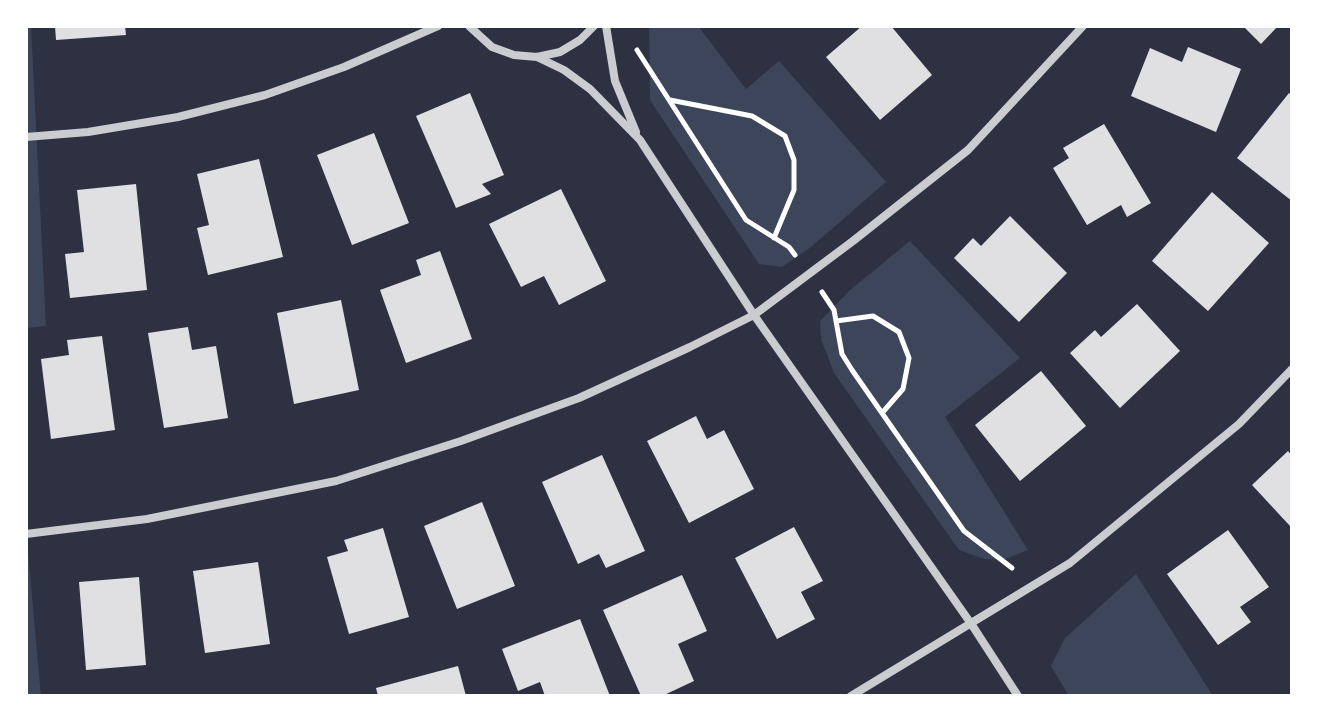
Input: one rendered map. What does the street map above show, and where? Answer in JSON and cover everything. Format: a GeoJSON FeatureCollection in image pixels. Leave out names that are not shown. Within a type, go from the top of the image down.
{"type":"FeatureCollection","features":[{"type":"Feature","properties":{"kind":"street"},"geometry":{"type":"LineString","coordinates":[[26,137],[88,132],[178,117],[265,95],[344,67],[438,26]]}},
{"type":"Feature","properties":{"kind":"street"},"geometry":{"type":"LineString","coordinates":[[469,26],[492,47],[514,55],[537,57],[560,52],[580,40],[594,26]]}},
{"type":"Feature","properties":{"kind":"street"},"geometry":{"type":"LineString","coordinates":[[606,26],[615,81],[640,140],[754,315],[972,625],[1018,696]]}},
{"type":"Feature","properties":{"kind":"street"},"geometry":{"type":"LineString","coordinates":[[26,534],[147,519],[336,481],[461,441],[579,398],[754,315],[968,150],[1083,26]]}},
{"type":"Feature","properties":{"kind":"street"},"geometry":{"type":"LineString","coordinates":[[537,57],[564,70],[590,89],[640,140]]}},
{"type":"Feature","properties":{"kind":"street"},"geometry":{"type":"LineString","coordinates":[[851,696],[1070,563],[1227,434],[1292,369]]}},
{"type":"Feature","properties":{"kind":"path"},"geometry":{"type":"LineString","coordinates":[[630,38],[746,220],[789,247],[811,273],[834,310],[842,354],[964,531],[1033,586]]}},
{"type":"Feature","properties":{"kind":"path"},"geometry":{"type":"LineString","coordinates":[[669,100],[752,116],[785,136],[794,160],[794,190],[774,238]]}},
{"type":"Feature","properties":{"kind":"path"},"geometry":{"type":"LineString","coordinates":[[836,321],[873,316],[899,332],[909,358],[903,389],[882,413]]}},
{"type":"Feature","properties":{"kind":"shaded area"},"geometry":{"type":"Polygon","coordinates":[[[26,26],[31,26],[46,326],[26,328],[26,26]]]}},
{"type":"Feature","properties":{"kind":"shaded area"},"geometry":{"type":"Polygon","coordinates":[[[649,26],[698,26],[746,89],[779,61],[886,182],[811,247],[782,267],[759,264],[650,100],[649,26]]]}},
{"type":"Feature","properties":{"kind":"shaded area"},"geometry":{"type":"Polygon","coordinates":[[[910,241],[1020,358],[945,417],[1028,550],[1003,560],[984,559],[959,550],[834,373],[821,339],[820,321],[850,290],[910,241]]]}},
{"type":"Feature","properties":{"kind":"shaded area"},"geometry":{"type":"Polygon","coordinates":[[[26,529],[41,696],[26,696],[26,529]]]}},
{"type":"Feature","properties":{"kind":"shaded area"},"geometry":{"type":"Polygon","coordinates":[[[1136,574],[1213,696],[1069,696],[1051,666],[1065,638],[1136,574]]]}},
{"type":"Feature","properties":{"kind":"building"},"geometry":{"type":"Polygon","coordinates":[[[55,26],[125,26],[126,35],[56,40],[55,26]]]}},
{"type":"Feature","properties":{"kind":"building"},"geometry":{"type":"Polygon","coordinates":[[[862,26],[891,26],[932,75],[880,120],[826,57],[862,26]]]}},
{"type":"Feature","properties":{"kind":"building"},"geometry":{"type":"Polygon","coordinates":[[[1243,26],[1278,26],[1261,44],[1243,26]]]}},
{"type":"Feature","properties":{"kind":"building"},"geometry":{"type":"Polygon","coordinates":[[[1188,47],[1241,69],[1216,132],[1131,96],[1150,48],[1182,62],[1188,47]]]}},
{"type":"Feature","properties":{"kind":"building"},"geometry":{"type":"Polygon","coordinates":[[[470,93],[504,175],[482,184],[491,194],[456,208],[416,116],[470,93]]]}},
{"type":"Feature","properties":{"kind":"building"},"geometry":{"type":"Polygon","coordinates":[[[1289,93],[1292,95],[1292,201],[1237,158],[1289,93]]]}},
{"type":"Feature","properties":{"kind":"building"},"geometry":{"type":"Polygon","coordinates":[[[1104,124],[1151,203],[1127,217],[1121,205],[1087,225],[1053,168],[1069,158],[1063,148],[1104,124]]]}},
{"type":"Feature","properties":{"kind":"building"},"geometry":{"type":"Polygon","coordinates":[[[374,133],[409,223],[352,245],[317,155],[374,133]]]}},
{"type":"Feature","properties":{"kind":"building"},"geometry":{"type":"Polygon","coordinates":[[[259,159],[283,257],[208,275],[197,228],[209,225],[197,174],[259,159]]]}},
{"type":"Feature","properties":{"kind":"building"},"geometry":{"type":"Polygon","coordinates":[[[136,184],[147,290],[70,298],[65,254],[84,252],[77,190],[136,184]]]}},
{"type":"Feature","properties":{"kind":"building"},"geometry":{"type":"Polygon","coordinates":[[[561,189],[606,281],[559,305],[544,276],[521,287],[489,224],[561,189]]]}},
{"type":"Feature","properties":{"kind":"building"},"geometry":{"type":"Polygon","coordinates":[[[1212,192],[1269,243],[1208,311],[1152,261],[1212,192]]]}},
{"type":"Feature","properties":{"kind":"building"},"geometry":{"type":"Polygon","coordinates":[[[1010,216],[1067,273],[1019,322],[954,258],[973,238],[981,246],[1010,216]]]}},
{"type":"Feature","properties":{"kind":"building"},"geometry":{"type":"Polygon","coordinates":[[[440,251],[472,339],[406,363],[380,290],[421,275],[416,260],[440,251]]]}},
{"type":"Feature","properties":{"kind":"building"},"geometry":{"type":"Polygon","coordinates":[[[341,300],[359,390],[294,404],[277,313],[341,300]]]}},
{"type":"Feature","properties":{"kind":"building"},"geometry":{"type":"Polygon","coordinates":[[[1137,304],[1180,351],[1120,408],[1070,353],[1095,330],[1101,337],[1137,304]]]}},
{"type":"Feature","properties":{"kind":"building"},"geometry":{"type":"Polygon","coordinates":[[[188,327],[192,350],[216,346],[228,418],[164,428],[148,333],[188,327]]]}},
{"type":"Feature","properties":{"kind":"building"},"geometry":{"type":"Polygon","coordinates":[[[102,336],[115,430],[51,439],[41,359],[69,355],[67,340],[102,336]]]}},
{"type":"Feature","properties":{"kind":"building"},"geometry":{"type":"Polygon","coordinates":[[[1041,371],[1086,426],[1020,481],[975,425],[1041,371]]]}},
{"type":"Feature","properties":{"kind":"building"},"geometry":{"type":"Polygon","coordinates":[[[696,416],[707,439],[724,430],[754,489],[689,523],[647,441],[696,416]]]}},
{"type":"Feature","properties":{"kind":"building"},"geometry":{"type":"Polygon","coordinates":[[[1288,451],[1292,456],[1290,526],[1252,485],[1288,451]]]}},
{"type":"Feature","properties":{"kind":"building"},"geometry":{"type":"Polygon","coordinates":[[[602,455],[645,551],[606,568],[599,554],[578,564],[542,482],[602,455]]]}},
{"type":"Feature","properties":{"kind":"building"},"geometry":{"type":"Polygon","coordinates":[[[482,502],[515,586],[457,609],[424,526],[482,502]]]}},
{"type":"Feature","properties":{"kind":"building"},"geometry":{"type":"Polygon","coordinates":[[[794,527],[823,581],[801,592],[815,619],[777,639],[735,558],[794,527]]]}},
{"type":"Feature","properties":{"kind":"building"},"geometry":{"type":"Polygon","coordinates":[[[383,528],[409,617],[349,634],[327,557],[348,551],[344,540],[383,528]]]}},
{"type":"Feature","properties":{"kind":"building"},"geometry":{"type":"Polygon","coordinates":[[[1228,530],[1269,587],[1240,607],[1251,622],[1218,645],[1167,574],[1228,530]]]}},
{"type":"Feature","properties":{"kind":"building"},"geometry":{"type":"Polygon","coordinates":[[[258,562],[270,644],[205,653],[193,571],[258,562]]]}},
{"type":"Feature","properties":{"kind":"building"},"geometry":{"type":"Polygon","coordinates":[[[682,575],[707,631],[678,644],[694,681],[662,696],[641,696],[603,610],[682,575]]]}},
{"type":"Feature","properties":{"kind":"building"},"geometry":{"type":"Polygon","coordinates":[[[139,577],[146,665],[86,670],[79,582],[139,577]]]}},
{"type":"Feature","properties":{"kind":"building"},"geometry":{"type":"Polygon","coordinates":[[[580,619],[610,696],[545,696],[540,682],[518,691],[502,649],[580,619]]]}},
{"type":"Feature","properties":{"kind":"building"},"geometry":{"type":"Polygon","coordinates":[[[458,666],[466,696],[378,696],[376,688],[458,666]]]}}]}
